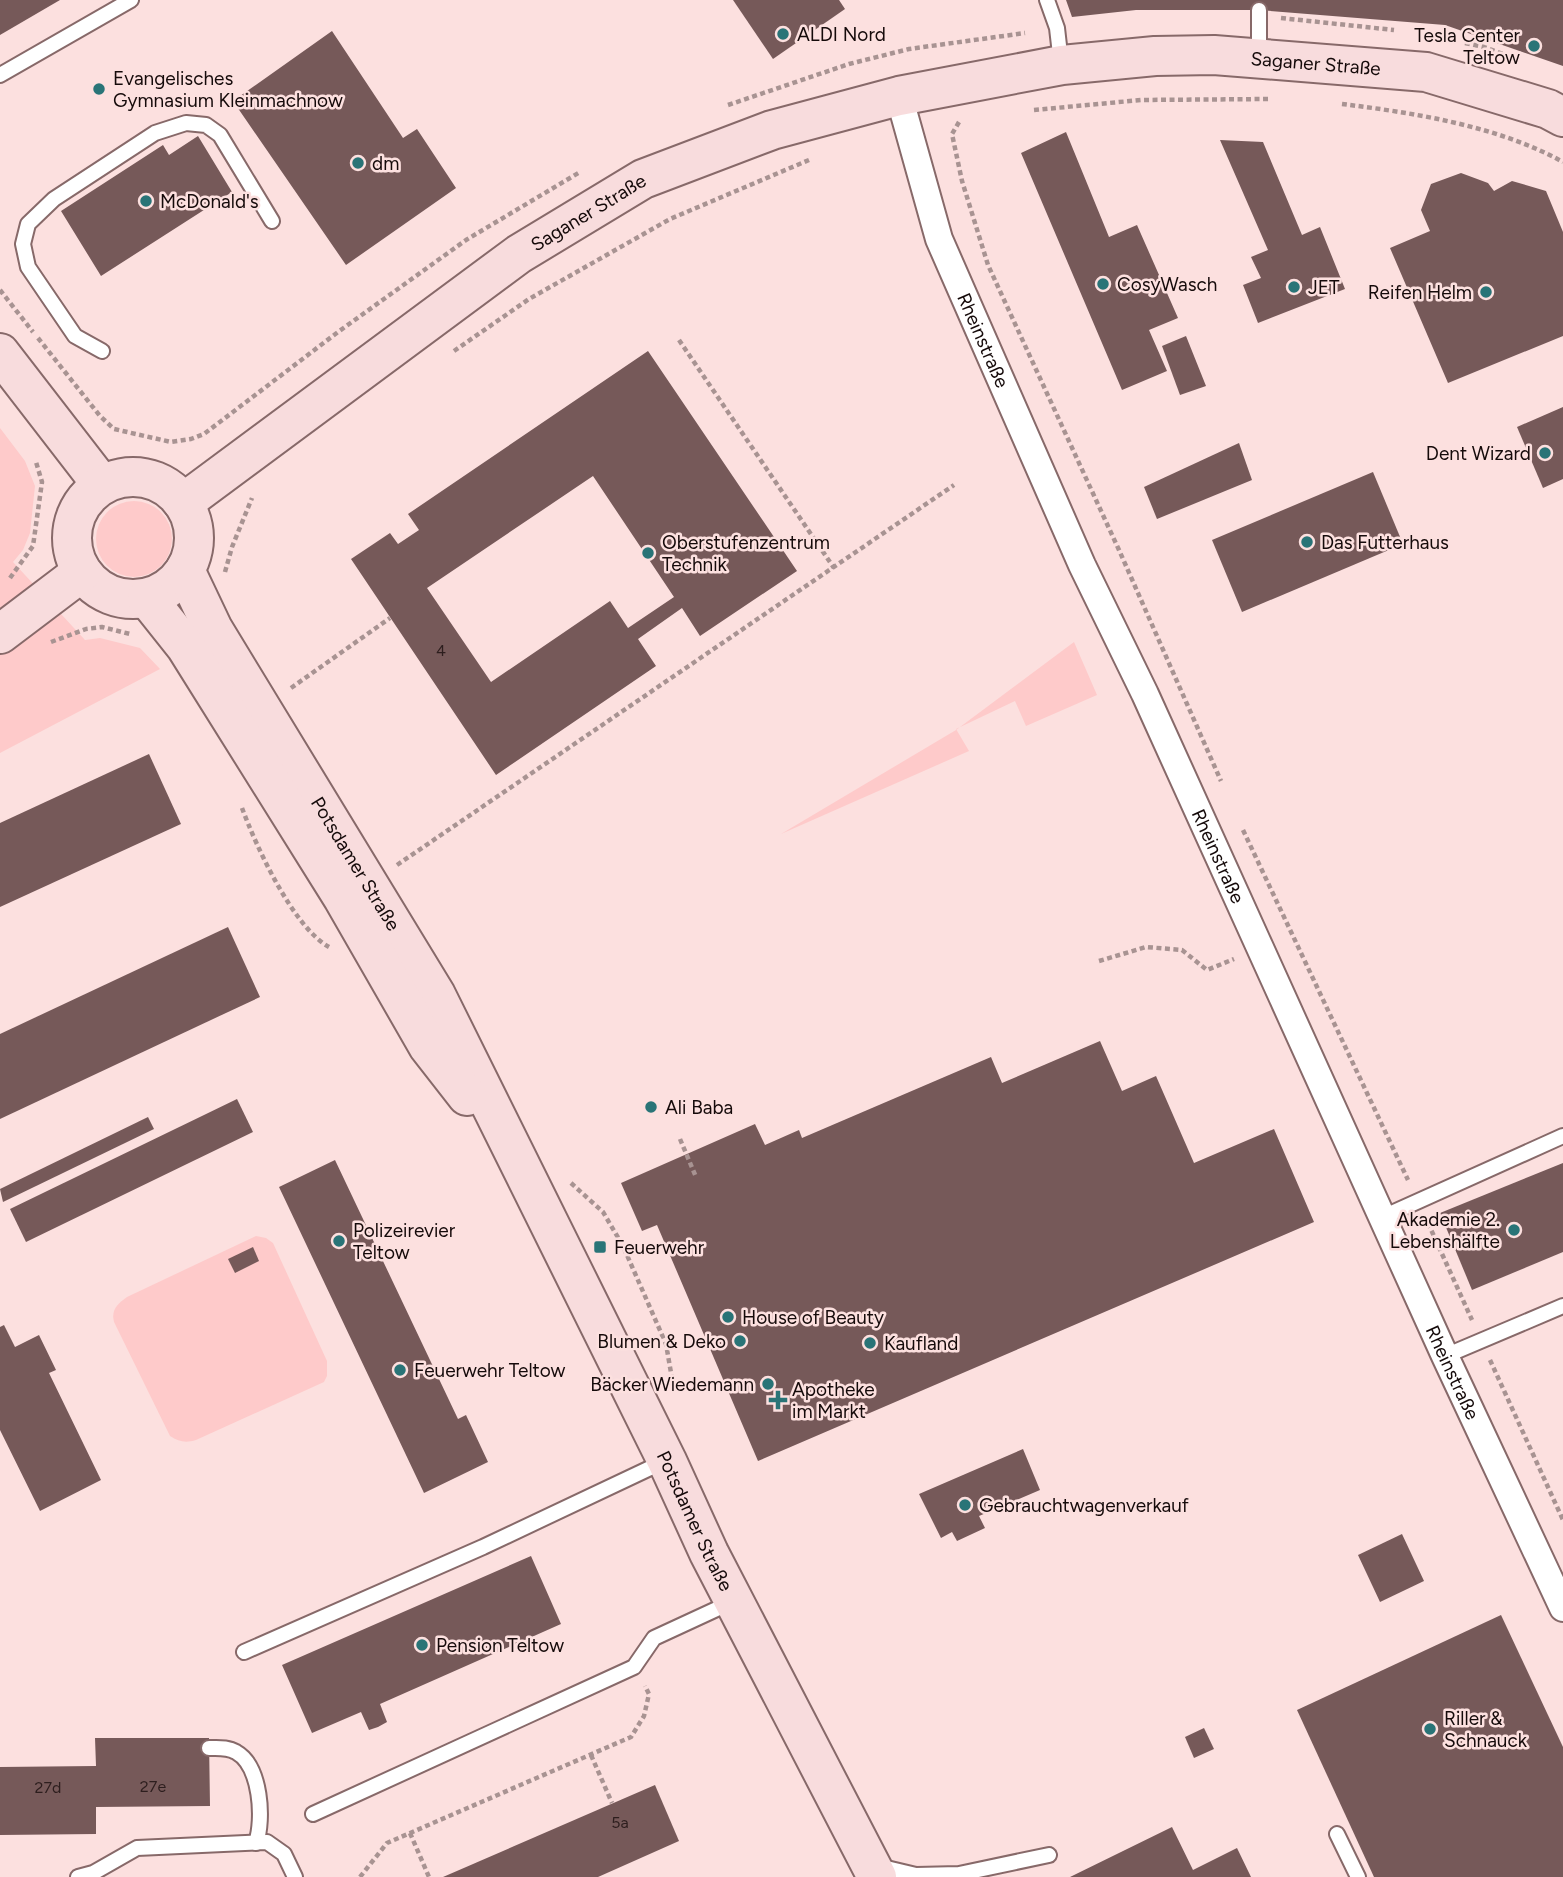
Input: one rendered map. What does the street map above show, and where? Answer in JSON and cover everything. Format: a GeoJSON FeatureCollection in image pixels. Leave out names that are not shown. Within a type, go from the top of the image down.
{"type":"FeatureCollection","features":[{"type":"Feature","properties":{"kind":"street","name":"Saganer Straße"},"geometry":{"type":"LineString","coordinates":[[183,503],[519,254],[643,179],[772,130],[904,113],[1062,65],[1155,56],[1214,55],[1426,72],[1548,109],[1563,117]]}},
{"type":"Feature","properties":{"kind":"street","name":"Rheinstraße"},"geometry":{"type":"LineString","coordinates":[[904,113],[939,239],[1082,565],[1145,694],[1445,1356],[1563,1608]]}},
{"type":"Feature","properties":{"kind":"street"},"geometry":{"type":"LineString","coordinates":[[0,353],[102,485]]}},
{"type":"Feature","properties":{"kind":"street"},"geometry":{"type":"LineString","coordinates":[[146,478],[160,483],[183,503],[191,519],[194,536],[192,554],[175,583],[162,592],[132,600],[111,595],[95,587],[82,572],[73,549],[75,519],[83,503],[102,485],[116,479],[146,478]]}},
{"type":"Feature","properties":{"kind":"street","name":"Potsdamer Straße"},"geometry":{"type":"LineString","coordinates":[[185,570],[213,629],[436,995],[667,1461],[709,1553],[874,1870]]}},
{"type":"Feature","properties":{"kind":"street"},"geometry":{"type":"LineString","coordinates":[[0,634],[82,572]]}},
{"type":"Feature","properties":{"kind":"street","name":"Potsdamer Straße"},"geometry":{"type":"LineString","coordinates":[[147,598],[186,647],[343,898],[428,1046],[517,1162]]}},
{"type":"Feature","properties":{"kind":"lane"},"geometry":{"type":"LineString","coordinates":[[0,75],[131,0]]}},
{"type":"Feature","properties":{"kind":"lane"},"geometry":{"type":"LineString","coordinates":[[1047,0],[1057,28],[1062,65]]}},
{"type":"Feature","properties":{"kind":"lane"},"geometry":{"type":"LineString","coordinates":[[1259,10],[1259,58]]}},
{"type":"Feature","properties":{"kind":"lane"},"geometry":{"type":"LineString","coordinates":[[102,351],[75,336],[28,267],[23,244],[28,224],[54,199],[155,133],[186,123],[206,125],[220,135],[272,222]]}},
{"type":"Feature","properties":{"kind":"lane"},"geometry":{"type":"LineString","coordinates":[[1383,1216],[1563,1136]]}},
{"type":"Feature","properties":{"kind":"lane"},"geometry":{"type":"LineString","coordinates":[[1445,1356],[1563,1306]]}},
{"type":"Feature","properties":{"kind":"lane"},"geometry":{"type":"LineString","coordinates":[[244,1652],[482,1547],[667,1461]]}},
{"type":"Feature","properties":{"kind":"lane"},"geometry":{"type":"LineString","coordinates":[[313,1815],[634,1667],[653,1637],[735,1601]]}},
{"type":"Feature","properties":{"kind":"lane"},"geometry":{"type":"LineString","coordinates":[[209,1748],[229,1748],[240,1754],[250,1768],[261,1806],[256,1843]]}},
{"type":"Feature","properties":{"kind":"lane"},"geometry":{"type":"LineString","coordinates":[[1337,1834],[1358,1877]]}},
{"type":"Feature","properties":{"kind":"lane"},"geometry":{"type":"LineString","coordinates":[[78,1877],[93,1873],[137,1848],[267,1842],[284,1854],[295,1877]]}},
{"type":"Feature","properties":{"kind":"lane"},"geometry":{"type":"LineString","coordinates":[[874,1870],[916,1875],[959,1874],[1049,1855]]}},
{"type":"Feature","properties":{"kind":"path"},"geometry":{"type":"LineString","coordinates":[[1022,110],[1141,100],[1274,99]]}},
{"type":"Feature","properties":{"kind":"path"},"geometry":{"type":"LineString","coordinates":[[1336,104],[1415,113],[1449,120],[1510,140],[1563,162]]}},
{"type":"Feature","properties":{"kind":"path"},"geometry":{"type":"LineString","coordinates":[[904,113],[962,115],[952,135],[962,181],[988,265],[1119,550],[1222,785]]}},
{"type":"Feature","properties":{"kind":"path"},"geometry":{"type":"LineString","coordinates":[[448,356],[528,299],[670,219],[811,159]]}},
{"type":"Feature","properties":{"kind":"path"},"geometry":{"type":"LineString","coordinates":[[0,290],[100,416],[114,429],[171,442],[204,434]]}},
{"type":"Feature","properties":{"kind":"path"},"geometry":{"type":"LineString","coordinates":[[679,340],[834,568]]}},
{"type":"Feature","properties":{"kind":"path"},"geometry":{"type":"LineString","coordinates":[[16,572],[33,546],[42,482],[36,462]]}},
{"type":"Feature","properties":{"kind":"path"},"geometry":{"type":"LineString","coordinates":[[369,883],[954,485]]}},
{"type":"Feature","properties":{"kind":"path"},"geometry":{"type":"LineString","coordinates":[[224,585],[232,547],[252,497]]}},
{"type":"Feature","properties":{"kind":"path"},"geometry":{"type":"LineString","coordinates":[[261,709],[390,618]]}},
{"type":"Feature","properties":{"kind":"path"},"geometry":{"type":"LineString","coordinates":[[65,637],[86,629],[102,627],[140,639]]}},
{"type":"Feature","properties":{"kind":"path"},"geometry":{"type":"LineString","coordinates":[[239,798],[261,855],[299,917],[317,940],[336,951]]}},
{"type":"Feature","properties":{"kind":"path"},"geometry":{"type":"LineString","coordinates":[[1239,823],[1418,1201],[1563,1520]]}},
{"type":"Feature","properties":{"kind":"path"},"geometry":{"type":"LineString","coordinates":[[1099,961],[1146,947],[1182,950],[1207,970],[1261,948]]}},
{"type":"Feature","properties":{"kind":"path"},"geometry":{"type":"LineString","coordinates":[[680,1139],[696,1177]]}},
{"type":"Feature","properties":{"kind":"path"},"geometry":{"type":"LineString","coordinates":[[360,1877],[387,1843],[631,1737],[644,1716],[649,1694],[634,1667]]}},
{"type":"Feature","properties":{"kind":"path"},"geometry":{"type":"LineString","coordinates":[[591,1755],[612,1803]]}},
{"type":"Feature","properties":{"kind":"path"},"geometry":{"type":"LineString","coordinates":[[410,1833],[429,1877]]}},
{"type":"Feature","properties":{"kind":"shaded area"},"geometry":{"type":"Polygon","coordinates":[[[0,428],[25,461],[35,486],[30,533],[23,550],[13,562],[85,640],[100,638],[140,648],[160,669],[0,753],[0,428]]]}},
{"type":"Feature","properties":{"kind":"shaded area"},"geometry":{"type":"Polygon","coordinates":[[[134,501],[148,504],[161,512],[169,525],[172,539],[169,553],[161,566],[148,574],[134,577],[120,574],[107,566],[99,553],[96,539],[99,525],[107,512],[120,504],[134,501]]]}},
{"type":"Feature","properties":{"kind":"shaded area"},"geometry":{"type":"Polygon","coordinates":[[[1074,642],[1097,695],[1026,726],[1015,701],[960,727],[1074,642]]]}},
{"type":"Feature","properties":{"kind":"shaded area"},"geometry":{"type":"Polygon","coordinates":[[[956,730],[969,751],[781,834],[956,730]]]}},
{"type":"Feature","properties":{"kind":"shaded area"},"geometry":{"type":"Polygon","coordinates":[[[256,1236],[273,1243],[327,1361],[327,1376],[324,1382],[196,1440],[176,1440],[170,1436],[114,1322],[114,1311],[127,1297],[256,1236]]]}},
{"type":"Feature","properties":{"kind":"building"},"geometry":{"type":"Polygon","coordinates":[[[0,0],[60,0],[0,35],[0,0]]]}},
{"type":"Feature","properties":{"kind":"building","name":"ALDI Nord"},"geometry":{"type":"Polygon","coordinates":[[[733,0],[839,0],[845,9],[773,59],[733,0]]]}},
{"type":"Feature","properties":{"kind":"building","name":"Tesla Center Teltow"},"geometry":{"type":"Polygon","coordinates":[[[1066,0],[1563,0],[1563,66],[1445,25],[1259,10],[1136,10],[1072,17],[1066,0]]]}},
{"type":"Feature","properties":{"kind":"building","name":"dm"},"geometry":{"type":"Polygon","coordinates":[[[332,31],[403,138],[417,129],[456,188],[346,265],[233,101],[332,31]]]}},
{"type":"Feature","properties":{"kind":"building","name":"CosyWasch"},"geometry":{"type":"Polygon","coordinates":[[[1066,132],[1109,237],[1137,225],[1178,318],[1149,330],[1167,371],[1122,390],[1021,153],[1066,132]]]}},
{"type":"Feature","properties":{"kind":"building","name":"McDonald's"},"geometry":{"type":"Polygon","coordinates":[[[198,136],[232,192],[101,276],[61,211],[163,145],[169,155],[198,136]]]}},
{"type":"Feature","properties":{"kind":"building"},"geometry":{"type":"Polygon","coordinates":[[[1220,140],[1263,142],[1302,235],[1320,227],[1345,289],[1258,323],[1243,285],[1261,278],[1251,257],[1268,250],[1220,140]]]}},
{"type":"Feature","properties":{"kind":"building","name":"Reifen Helm"},"geometry":{"type":"Polygon","coordinates":[[[1461,173],[1488,183],[1494,191],[1512,181],[1546,191],[1563,232],[1563,336],[1448,383],[1390,248],[1430,231],[1421,210],[1431,184],[1461,173]]]}},
{"type":"Feature","properties":{"kind":"building"},"geometry":{"type":"Polygon","coordinates":[[[1186,336],[1206,386],[1180,395],[1162,346],[1186,336]]]}},
{"type":"Feature","properties":{"kind":"building"},"geometry":{"type":"Polygon","coordinates":[[[648,351],[797,571],[700,636],[682,608],[638,639],[656,666],[496,775],[351,559],[390,533],[398,544],[419,530],[408,514],[648,351]],[[593,476],[427,588],[491,682],[610,601],[628,628],[674,597],[593,476]]]}},
{"type":"Feature","properties":{"kind":"building","name":"Dent Wizard"},"geometry":{"type":"Polygon","coordinates":[[[1563,407],[1563,479],[1543,488],[1517,427],[1563,407]]]}},
{"type":"Feature","properties":{"kind":"building"},"geometry":{"type":"Polygon","coordinates":[[[1239,443],[1252,480],[1157,519],[1144,487],[1239,443]]]}},
{"type":"Feature","properties":{"kind":"building","name":"Das Futterhaus"},"geometry":{"type":"Polygon","coordinates":[[[1373,472],[1403,544],[1242,612],[1212,540],[1373,472]]]}},
{"type":"Feature","properties":{"kind":"building"},"geometry":{"type":"Polygon","coordinates":[[[149,754],[181,824],[0,907],[0,823],[149,754]]]}},
{"type":"Feature","properties":{"kind":"building"},"geometry":{"type":"Polygon","coordinates":[[[228,927],[260,997],[0,1119],[0,1034],[228,927]]]}},
{"type":"Feature","properties":{"kind":"building","name":"Kaufland"},"geometry":{"type":"Polygon","coordinates":[[[1100,1041],[1122,1091],[1156,1076],[1194,1163],[1274,1129],[1314,1222],[758,1461],[657,1225],[642,1231],[621,1183],[755,1124],[765,1145],[799,1130],[802,1138],[991,1057],[1002,1083],[1100,1041]]]}},
{"type":"Feature","properties":{"kind":"building"},"geometry":{"type":"Polygon","coordinates":[[[237,1099],[253,1132],[26,1242],[10,1209],[237,1099]]]}},
{"type":"Feature","properties":{"kind":"building"},"geometry":{"type":"Polygon","coordinates":[[[148,1117],[154,1129],[3,1202],[0,1189],[148,1117]]]}},
{"type":"Feature","properties":{"kind":"building"},"geometry":{"type":"Polygon","coordinates":[[[335,1160],[458,1419],[466,1415],[488,1462],[424,1493],[279,1187],[335,1160]]]}},
{"type":"Feature","properties":{"kind":"building"},"geometry":{"type":"Polygon","coordinates":[[[1563,1163],[1563,1252],[1472,1290],[1440,1213],[1563,1163]]]}},
{"type":"Feature","properties":{"kind":"building"},"geometry":{"type":"Polygon","coordinates":[[[253,1247],[259,1261],[235,1273],[228,1259],[253,1247]]]}},
{"type":"Feature","properties":{"kind":"building"},"geometry":{"type":"Polygon","coordinates":[[[4,1325],[15,1347],[39,1335],[56,1370],[49,1373],[101,1480],[40,1511],[0,1430],[0,1327],[4,1325]]]}},
{"type":"Feature","properties":{"kind":"building","name":"Gebrauchtwagenverkauf"},"geometry":{"type":"Polygon","coordinates":[[[1023,1449],[1040,1490],[979,1516],[985,1528],[957,1541],[952,1532],[941,1538],[919,1494],[1023,1449]]]}},
{"type":"Feature","properties":{"kind":"building"},"geometry":{"type":"Polygon","coordinates":[[[1402,1534],[1424,1581],[1380,1602],[1358,1555],[1402,1534]]]}},
{"type":"Feature","properties":{"kind":"building","name":"Pension Teltow"},"geometry":{"type":"Polygon","coordinates":[[[531,1556],[561,1624],[380,1704],[387,1722],[378,1727],[369,1730],[361,1712],[312,1733],[282,1665],[531,1556]]]}},
{"type":"Feature","properties":{"kind":"building","name":"Riller & Schnauck"},"geometry":{"type":"Polygon","coordinates":[[[1501,1615],[1563,1747],[1563,1877],[1374,1877],[1297,1710],[1501,1615]]]}},
{"type":"Feature","properties":{"kind":"building"},"geometry":{"type":"Polygon","coordinates":[[[1204,1728],[1214,1749],[1194,1758],[1185,1737],[1204,1728]]]}},
{"type":"Feature","properties":{"kind":"building"},"geometry":{"type":"Polygon","coordinates":[[[95,1738],[209,1738],[210,1806],[96,1807],[96,1834],[0,1835],[0,1767],[96,1766],[95,1738]]]}},
{"type":"Feature","properties":{"kind":"building"},"geometry":{"type":"Polygon","coordinates":[[[655,1785],[679,1841],[598,1877],[443,1877],[655,1785]]]}},
{"type":"Feature","properties":{"kind":"building"},"geometry":{"type":"Polygon","coordinates":[[[1172,1827],[1193,1870],[1237,1848],[1251,1877],[1070,1877],[1172,1827]]]}},
{"type":"Feature","properties":{"kind":"place","name":"ALDI Nord"},"geometry":{"type":"Point","coordinates":[783,34]}},
{"type":"Feature","properties":{"kind":"place","name":"Tesla Center Teltow"},"geometry":{"type":"Point","coordinates":[1534,46]}},
{"type":"Feature","properties":{"kind":"place","name":"Evangelisches Gymnasium Kleinmachnow"},"geometry":{"type":"Point","coordinates":[99,89]}},
{"type":"Feature","properties":{"kind":"place","name":"dm"},"geometry":{"type":"Point","coordinates":[358,163]}},
{"type":"Feature","properties":{"kind":"place","name":"McDonald's"},"geometry":{"type":"Point","coordinates":[146,201]}},
{"type":"Feature","properties":{"kind":"place","name":"CosyWasch"},"geometry":{"type":"Point","coordinates":[1103,284]}},
{"type":"Feature","properties":{"kind":"place","name":"JET"},"geometry":{"type":"Point","coordinates":[1294,287]}},
{"type":"Feature","properties":{"kind":"place","name":"Reifen Helm"},"geometry":{"type":"Point","coordinates":[1486,292]}},
{"type":"Feature","properties":{"kind":"place","name":"Dent Wizard"},"geometry":{"type":"Point","coordinates":[1545,453]}},
{"type":"Feature","properties":{"kind":"place","name":"Das Futterhaus"},"geometry":{"type":"Point","coordinates":[1307,542]}},
{"type":"Feature","properties":{"kind":"place","name":"Oberstufenzentrum Technik"},"geometry":{"type":"Point","coordinates":[648,553]}},
{"type":"Feature","properties":{"kind":"place","name":"Ali Baba"},"geometry":{"type":"Point","coordinates":[651,1107]}},
{"type":"Feature","properties":{"kind":"place","name":"Akademie 2. Lebenshälfte"},"geometry":{"type":"Point","coordinates":[1514,1230]}},
{"type":"Feature","properties":{"kind":"place","name":"Polizeirevier Teltow"},"geometry":{"type":"Point","coordinates":[339,1241]}},
{"type":"Feature","properties":{"kind":"place","name":"Feuerwehr"},"geometry":{"type":"Point","coordinates":[600,1247]}},
{"type":"Feature","properties":{"kind":"place","name":"House of Beauty"},"geometry":{"type":"Point","coordinates":[728,1317]}},
{"type":"Feature","properties":{"kind":"place","name":"Blumen & Deko"},"geometry":{"type":"Point","coordinates":[740,1341]}},
{"type":"Feature","properties":{"kind":"place","name":"Kaufland"},"geometry":{"type":"Point","coordinates":[870,1343]}},
{"type":"Feature","properties":{"kind":"place","name":"Feuerwehr Teltow"},"geometry":{"type":"Point","coordinates":[400,1370]}},
{"type":"Feature","properties":{"kind":"place","name":"Bäcker Wiedemann"},"geometry":{"type":"Point","coordinates":[768,1384]}},
{"type":"Feature","properties":{"kind":"place","name":"Apotheke im Markt"},"geometry":{"type":"Point","coordinates":[778,1400]}},
{"type":"Feature","properties":{"kind":"place","name":"Gebrauchtwagenverkauf"},"geometry":{"type":"Point","coordinates":[965,1505]}},
{"type":"Feature","properties":{"kind":"place","name":"Pension Teltow"},"geometry":{"type":"Point","coordinates":[422,1645]}},
{"type":"Feature","properties":{"kind":"place","name":"Riller & Schnauck"},"geometry":{"type":"Point","coordinates":[1430,1729]}}]}
